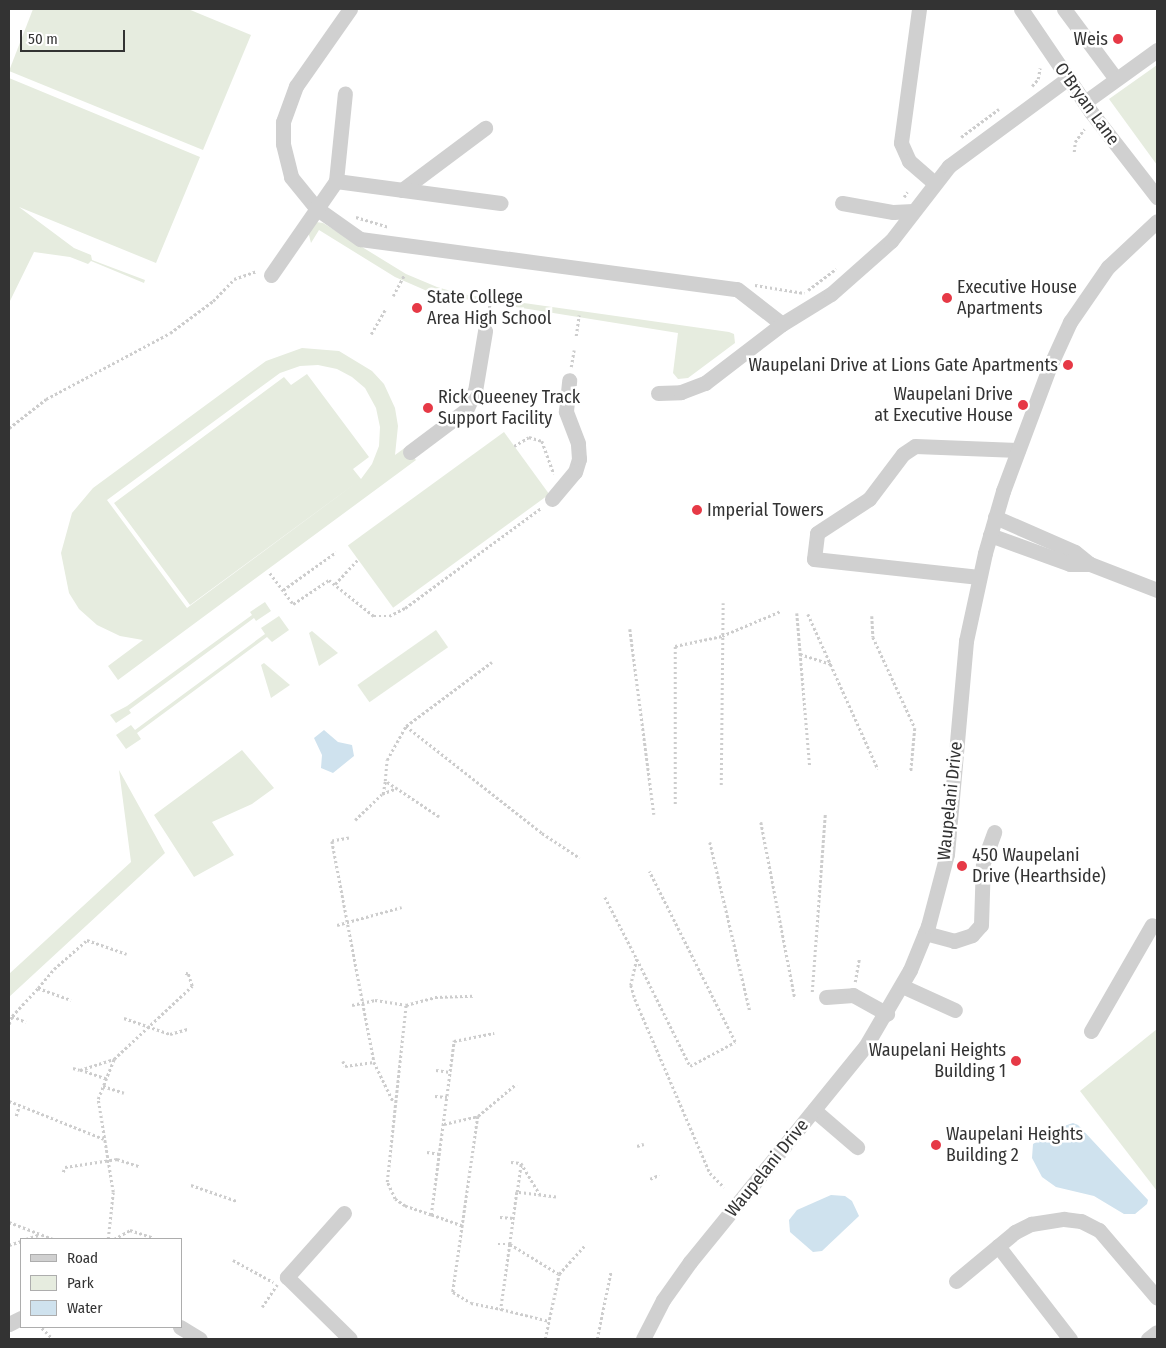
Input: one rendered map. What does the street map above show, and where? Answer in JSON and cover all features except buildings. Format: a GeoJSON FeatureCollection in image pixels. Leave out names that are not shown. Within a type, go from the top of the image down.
{"type":"FeatureCollection","features":[{"type":"Feature","properties":{"kind":"street"},"geometry":{"type":"LineString","coordinates":[[350,9],[296,86],[283,122],[283,144],[292,177],[316,208],[360,240],[737,289],[782,324]]}},
{"type":"Feature","properties":{"kind":"street"},"geometry":{"type":"LineString","coordinates":[[920,9],[901,143],[909,161],[934,182]]}},
{"type":"Feature","properties":{"kind":"street","name":"O'Bryan Lane"},"geometry":{"type":"LineString","coordinates":[[1021,9],[1067,79],[1157,196]]}},
{"type":"Feature","properties":{"kind":"street"},"geometry":{"type":"LineString","coordinates":[[1064,9],[1116,80]]}},
{"type":"Feature","properties":{"kind":"street"},"geometry":{"type":"LineString","coordinates":[[1085,102],[1157,50]]}},
{"type":"Feature","properties":{"kind":"street"},"geometry":{"type":"LineString","coordinates":[[658,393],[672,394],[699,386],[782,324],[854,276],[891,241],[934,182],[949,166],[993,131],[1067,79]]}},
{"type":"Feature","properties":{"kind":"street"},"geometry":{"type":"LineString","coordinates":[[273,271],[336,181],[345,93]]}},
{"type":"Feature","properties":{"kind":"street"},"geometry":{"type":"LineString","coordinates":[[402,190],[485,128]]}},
{"type":"Feature","properties":{"kind":"street"},"geometry":{"type":"LineString","coordinates":[[336,181],[501,203]]}},
{"type":"Feature","properties":{"kind":"street"},"geometry":{"type":"LineString","coordinates":[[842,203],[892,212],[913,211]]}},
{"type":"Feature","properties":{"kind":"street","name":"Waupelani Drive"},"geometry":{"type":"LineString","coordinates":[[643,1339],[663,1300],[686,1268],[855,1060],[887,1014],[902,986],[925,933],[950,835],[961,680],[979,577],[995,517],[1057,348],[1074,316],[1108,267],[1157,221]]}},
{"type":"Feature","properties":{"kind":"street"},"geometry":{"type":"LineString","coordinates":[[410,452],[466,410],[475,391],[486,326]]}},
{"type":"Feature","properties":{"kind":"street"},"geometry":{"type":"LineString","coordinates":[[556,495],[576,472],[579,459],[578,443],[566,411],[570,377]]}},
{"type":"Feature","properties":{"kind":"street"},"geometry":{"type":"LineString","coordinates":[[979,577],[814,559],[817,533],[868,499],[903,454],[925,445],[1018,450]]}},
{"type":"Feature","properties":{"kind":"street"},"geometry":{"type":"LineString","coordinates":[[995,517],[1075,552],[1090,564]]}},
{"type":"Feature","properties":{"kind":"street"},"geometry":{"type":"LineString","coordinates":[[990,535],[1060,562],[1090,564],[1157,590]]}},
{"type":"Feature","properties":{"kind":"street"},"geometry":{"type":"LineString","coordinates":[[925,933],[954,941],[972,935],[981,924],[983,863],[994,832]]}},
{"type":"Feature","properties":{"kind":"street"},"geometry":{"type":"LineString","coordinates":[[1091,1031],[1152,925]]}},
{"type":"Feature","properties":{"kind":"street"},"geometry":{"type":"LineString","coordinates":[[902,986],[955,1010]]}},
{"type":"Feature","properties":{"kind":"street"},"geometry":{"type":"LineString","coordinates":[[819,995],[853,995],[887,1014]]}},
{"type":"Feature","properties":{"kind":"street"},"geometry":{"type":"LineString","coordinates":[[814,1110],[857,1147]]}},
{"type":"Feature","properties":{"kind":"street"},"geometry":{"type":"LineString","coordinates":[[344,1213],[287,1276],[350,1339]]}},
{"type":"Feature","properties":{"kind":"street"},"geometry":{"type":"LineString","coordinates":[[956,1281],[998,1246],[1031,1224],[1064,1219],[1081,1221],[1099,1230],[1115,1246],[1157,1298]]}},
{"type":"Feature","properties":{"kind":"street"},"geometry":{"type":"LineString","coordinates":[[998,1246],[1070,1339]]}},
{"type":"Feature","properties":{"kind":"street"},"geometry":{"type":"LineString","coordinates":[[182,1328],[200,1339]]}},
{"type":"Feature","properties":{"kind":"street"},"geometry":{"type":"LineString","coordinates":[[1148,1339],[1157,1332]]}},
{"type":"Feature","properties":{"kind":"path"},"geometry":{"type":"LineString","coordinates":[[1024,91],[1038,79],[1040,68]]}},
{"type":"Feature","properties":{"kind":"path"},"geometry":{"type":"LineString","coordinates":[[959,140],[1001,108]]}},
{"type":"Feature","properties":{"kind":"path"},"geometry":{"type":"LineString","coordinates":[[1074,152],[1075,142],[1084,129]]}},
{"type":"Feature","properties":{"kind":"path"},"geometry":{"type":"LineString","coordinates":[[349,215],[395,228]]}},
{"type":"Feature","properties":{"kind":"path"},"geometry":{"type":"LineString","coordinates":[[749,284],[804,293],[842,264]]}},
{"type":"Feature","properties":{"kind":"path"},"geometry":{"type":"LineString","coordinates":[[9,428],[46,399],[170,333],[213,301],[234,279],[273,271]]}},
{"type":"Feature","properties":{"kind":"path"},"geometry":{"type":"LineString","coordinates":[[393,296],[404,275]]}},
{"type":"Feature","properties":{"kind":"path"},"geometry":{"type":"LineString","coordinates":[[486,326],[490,301]]}},
{"type":"Feature","properties":{"kind":"path"},"geometry":{"type":"LineString","coordinates":[[370,334],[385,310]]}},
{"type":"Feature","properties":{"kind":"path"},"geometry":{"type":"LineString","coordinates":[[576,336],[579,315]]}},
{"type":"Feature","properties":{"kind":"path"},"geometry":{"type":"LineString","coordinates":[[570,377],[574,350]]}},
{"type":"Feature","properties":{"kind":"path"},"geometry":{"type":"LineString","coordinates":[[270,573],[293,604],[329,580],[374,616],[389,616],[405,608],[556,495],[542,441],[529,437],[514,446]]}},
{"type":"Feature","properties":{"kind":"path"},"geometry":{"type":"LineString","coordinates":[[284,590],[336,552]]}},
{"type":"Feature","properties":{"kind":"path"},"geometry":{"type":"LineString","coordinates":[[334,584],[358,559]]}},
{"type":"Feature","properties":{"kind":"path"},"geometry":{"type":"LineString","coordinates":[[722,603],[722,785]]}},
{"type":"Feature","properties":{"kind":"path"},"geometry":{"type":"LineString","coordinates":[[675,804],[675,646],[722,636],[781,611]]}},
{"type":"Feature","properties":{"kind":"path"},"geometry":{"type":"LineString","coordinates":[[797,613],[810,767]]}},
{"type":"Feature","properties":{"kind":"path"},"geometry":{"type":"LineString","coordinates":[[808,614],[878,768]]}},
{"type":"Feature","properties":{"kind":"path"},"geometry":{"type":"LineString","coordinates":[[872,616],[873,637],[915,728],[911,771]]}},
{"type":"Feature","properties":{"kind":"path"},"geometry":{"type":"LineString","coordinates":[[630,629],[654,814]]}},
{"type":"Feature","properties":{"kind":"path"},"geometry":{"type":"LineString","coordinates":[[800,654],[832,664]]}},
{"type":"Feature","properties":{"kind":"path"},"geometry":{"type":"LineString","coordinates":[[382,794],[387,760],[406,726],[492,662]]}},
{"type":"Feature","properties":{"kind":"path"},"geometry":{"type":"LineString","coordinates":[[406,726],[542,833],[580,858]]}},
{"type":"Feature","properties":{"kind":"path"},"geometry":{"type":"LineString","coordinates":[[385,781],[439,817]]}},
{"type":"Feature","properties":{"kind":"path"},"geometry":{"type":"LineString","coordinates":[[355,820],[382,794],[397,788]]}},
{"type":"Feature","properties":{"kind":"path"},"geometry":{"type":"LineString","coordinates":[[819,995],[824,814]]}},
{"type":"Feature","properties":{"kind":"path"},"geometry":{"type":"LineString","coordinates":[[761,822],[795,998]]}},
{"type":"Feature","properties":{"kind":"path"},"geometry":{"type":"LineString","coordinates":[[349,838],[332,841],[374,1062],[394,1102]]}},
{"type":"Feature","properties":{"kind":"path"},"geometry":{"type":"LineString","coordinates":[[710,842],[750,1011]]}},
{"type":"Feature","properties":{"kind":"path"},"geometry":{"type":"LineString","coordinates":[[605,897],[690,1066],[735,1042],[649,871]]}},
{"type":"Feature","properties":{"kind":"path"},"geometry":{"type":"LineString","coordinates":[[337,925],[402,907]]}},
{"type":"Feature","properties":{"kind":"path"},"geometry":{"type":"LineString","coordinates":[[9,1024],[12,1016],[38,988],[87,940],[128,954]]}},
{"type":"Feature","properties":{"kind":"path"},"geometry":{"type":"LineString","coordinates":[[637,959],[631,991],[710,1173],[724,1187]]}},
{"type":"Feature","properties":{"kind":"path"},"geometry":{"type":"LineString","coordinates":[[853,995],[859,959]]}},
{"type":"Feature","properties":{"kind":"path"},"geometry":{"type":"LineString","coordinates":[[108,1238],[113,1192],[98,1099],[114,1059],[192,986],[188,974],[184,972]]}},
{"type":"Feature","properties":{"kind":"path"},"geometry":{"type":"LineString","coordinates":[[38,988],[71,1000]]}},
{"type":"Feature","properties":{"kind":"path"},"geometry":{"type":"LineString","coordinates":[[352,1005],[375,1000],[406,1005],[435,997],[473,996]]}},
{"type":"Feature","properties":{"kind":"path"},"geometry":{"type":"LineString","coordinates":[[406,1005],[394,1102],[387,1182],[395,1199],[404,1206],[462,1226]]}},
{"type":"Feature","properties":{"kind":"path"},"geometry":{"type":"LineString","coordinates":[[12,1016],[26,1022]]}},
{"type":"Feature","properties":{"kind":"path"},"geometry":{"type":"LineString","coordinates":[[124,1018],[170,1034],[188,1029]]}},
{"type":"Feature","properties":{"kind":"path"},"geometry":{"type":"LineString","coordinates":[[431,1215],[454,1041],[494,1033]]}},
{"type":"Feature","properties":{"kind":"path"},"geometry":{"type":"LineString","coordinates":[[80,1070],[114,1059]]}},
{"type":"Feature","properties":{"kind":"path"},"geometry":{"type":"LineString","coordinates":[[343,1061],[345,1066],[374,1062]]}},
{"type":"Feature","properties":{"kind":"path"},"geometry":{"type":"LineString","coordinates":[[73,1068],[106,1079]]}},
{"type":"Feature","properties":{"kind":"path"},"geometry":{"type":"LineString","coordinates":[[436,1070],[450,1072]]}},
{"type":"Feature","properties":{"kind":"path"},"geometry":{"type":"LineString","coordinates":[[444,1124],[478,1116],[516,1084]]}},
{"type":"Feature","properties":{"kind":"path"},"geometry":{"type":"LineString","coordinates":[[103,1086],[124,1093]]}},
{"type":"Feature","properties":{"kind":"path"},"geometry":{"type":"LineString","coordinates":[[435,1096],[447,1097]]}},
{"type":"Feature","properties":{"kind":"path"},"geometry":{"type":"LineString","coordinates":[[9,1101],[104,1139]]}},
{"type":"Feature","properties":{"kind":"path"},"geometry":{"type":"LineString","coordinates":[[16,1116],[19,1106]]}},
{"type":"Feature","properties":{"kind":"path"},"geometry":{"type":"LineString","coordinates":[[478,1116],[453,1292],[471,1303],[549,1321]]}},
{"type":"Feature","properties":{"kind":"path"},"geometry":{"type":"LineString","coordinates":[[637,1146],[644,1144]]}},
{"type":"Feature","properties":{"kind":"path"},"geometry":{"type":"LineString","coordinates":[[427,1152],[440,1154]]}},
{"type":"Feature","properties":{"kind":"path"},"geometry":{"type":"LineString","coordinates":[[63,1172],[65,1167],[117,1158],[139,1166]]}},
{"type":"Feature","properties":{"kind":"path"},"geometry":{"type":"LineString","coordinates":[[511,1162],[521,1163]]}},
{"type":"Feature","properties":{"kind":"path"},"geometry":{"type":"LineString","coordinates":[[501,1309],[521,1163]]}},
{"type":"Feature","properties":{"kind":"path"},"geometry":{"type":"LineString","coordinates":[[521,1163],[540,1195]]}},
{"type":"Feature","properties":{"kind":"path"},"geometry":{"type":"LineString","coordinates":[[650,1179],[659,1175]]}},
{"type":"Feature","properties":{"kind":"path"},"geometry":{"type":"LineString","coordinates":[[191,1185],[237,1201]]}},
{"type":"Feature","properties":{"kind":"path"},"geometry":{"type":"LineString","coordinates":[[517,1192],[556,1197]]}},
{"type":"Feature","properties":{"kind":"path"},"geometry":{"type":"LineString","coordinates":[[500,1217],[514,1218]]}},
{"type":"Feature","properties":{"kind":"path"},"geometry":{"type":"LineString","coordinates":[[9,1222],[50,1238]]}},
{"type":"Feature","properties":{"kind":"path"},"geometry":{"type":"LineString","coordinates":[[116,1238],[130,1230],[152,1237]]}},
{"type":"Feature","properties":{"kind":"path"},"geometry":{"type":"LineString","coordinates":[[29,1238],[39,1234]]}},
{"type":"Feature","properties":{"kind":"path"},"geometry":{"type":"LineString","coordinates":[[498,1244],[510,1244],[559,1274]]}},
{"type":"Feature","properties":{"kind":"path"},"geometry":{"type":"LineString","coordinates":[[545,1339],[559,1274],[584,1246]]}},
{"type":"Feature","properties":{"kind":"path"},"geometry":{"type":"LineString","coordinates":[[233,1260],[277,1284],[262,1307]]}},
{"type":"Feature","properties":{"kind":"path"},"geometry":{"type":"LineString","coordinates":[[597,1339],[611,1271]]}},
{"type":"Feature","properties":{"kind":"path"},"geometry":{"type":"LineString","coordinates":[[42,1328],[53,1339]]}},
{"type":"Feature","properties":{"kind":"green space"},"geometry":{"type":"Polygon","coordinates":[[[33,9],[188,9],[251,35],[203,150],[9,71],[33,9]]]}},
{"type":"Feature","properties":{"kind":"green space"},"geometry":{"type":"Polygon","coordinates":[[[1157,65],[1157,165],[1109,99],[1157,65]]]}},
{"type":"Feature","properties":{"kind":"green space"},"geometry":{"type":"Polygon","coordinates":[[[9,78],[200,157],[156,263],[19,207],[74,248],[91,255],[92,260],[145,280],[144,283],[91,261],[88,264],[70,257],[34,252],[9,303],[9,78]]]}},
{"type":"Feature","properties":{"kind":"green space"},"geometry":{"type":"Polygon","coordinates":[[[316,222],[323,223],[406,274],[437,287],[461,294],[729,332],[734,334],[735,343],[688,378],[678,379],[673,373],[678,333],[434,294],[395,277],[319,230],[311,243],[308,231],[316,222]]]}},
{"type":"Feature","properties":{"kind":"green space"},"geometry":{"type":"Polygon","coordinates":[[[302,348],[339,351],[372,371],[384,384],[395,408],[398,426],[395,455],[406,447],[416,460],[118,680],[108,666],[143,640],[120,636],[97,625],[79,609],[69,593],[61,553],[72,513],[93,488],[266,361],[302,348]],[[318,365],[300,366],[280,373],[107,500],[187,608],[360,480],[190,605],[114,503],[284,377],[291,385],[307,374],[369,457],[353,469],[361,479],[372,464],[379,446],[380,427],[376,408],[365,388],[352,377],[337,369],[318,365]]]}},
{"type":"Feature","properties":{"kind":"green space"},"geometry":{"type":"Polygon","coordinates":[[[504,432],[549,494],[393,608],[348,545],[504,432]]]}},
{"type":"Feature","properties":{"kind":"green space"},"geometry":{"type":"Polygon","coordinates":[[[265,602],[271,611],[256,621],[254,618],[129,710],[131,713],[116,723],[110,715],[127,706],[252,615],[250,612],[265,602]]]}},
{"type":"Feature","properties":{"kind":"green space"},"geometry":{"type":"Polygon","coordinates":[[[279,616],[289,630],[272,642],[267,637],[137,733],[141,739],[126,749],[116,735],[131,725],[135,730],[265,634],[261,628],[279,616]]]}},
{"type":"Feature","properties":{"kind":"green space"},"geometry":{"type":"Polygon","coordinates":[[[436,630],[448,647],[369,702],[357,685],[436,630]]]}},
{"type":"Feature","properties":{"kind":"green space"},"geometry":{"type":"Polygon","coordinates":[[[312,631],[338,653],[319,666],[309,633],[312,631]]]}},
{"type":"Feature","properties":{"kind":"green space"},"geometry":{"type":"Polygon","coordinates":[[[264,663],[290,685],[271,698],[261,665],[264,663]]]}},
{"type":"Feature","properties":{"kind":"green space"},"geometry":{"type":"Polygon","coordinates":[[[242,750],[274,788],[252,804],[212,822],[234,855],[194,877],[154,815],[242,750]]]}},
{"type":"Feature","properties":{"kind":"green space"},"geometry":{"type":"Polygon","coordinates":[[[119,770],[165,853],[9,997],[9,974],[131,862],[119,770]]]}},
{"type":"Feature","properties":{"kind":"green space"},"geometry":{"type":"Polygon","coordinates":[[[1157,1029],[1157,1191],[1080,1091],[1157,1029]]]}},
{"type":"Feature","properties":{"kind":"water"},"geometry":{"type":"Polygon","coordinates":[[[324,730],[338,742],[352,745],[354,756],[333,773],[321,768],[322,755],[314,738],[324,730]]]}},
{"type":"Feature","properties":{"kind":"water"},"geometry":{"type":"Polygon","coordinates":[[[1073,1123],[1078,1125],[1148,1200],[1147,1204],[1135,1214],[1124,1214],[1094,1196],[1056,1187],[1042,1177],[1032,1158],[1033,1144],[1061,1127],[1073,1123]]]}},
{"type":"Feature","properties":{"kind":"water"},"geometry":{"type":"Polygon","coordinates":[[[831,1195],[845,1196],[852,1201],[859,1216],[822,1251],[813,1252],[790,1232],[789,1220],[797,1210],[831,1195]]]}},
{"type":"Feature","properties":{"kind":"place","name":"Weis"},"geometry":{"type":"Point","coordinates":[1118,39]}},
{"type":"Feature","properties":{"kind":"place","name":"Executive House Apartments"},"geometry":{"type":"Point","coordinates":[947,298]}},
{"type":"Feature","properties":{"kind":"place","name":"State College Area High School"},"geometry":{"type":"Point","coordinates":[417,308]}},
{"type":"Feature","properties":{"kind":"place","name":"Waupelani Drive at Lions Gate Apartments"},"geometry":{"type":"Point","coordinates":[1068,365]}},
{"type":"Feature","properties":{"kind":"place","name":"Waupelani Drive at Executive House"},"geometry":{"type":"Point","coordinates":[1023,405]}},
{"type":"Feature","properties":{"kind":"place","name":"Rick Queeney Track Support Facility"},"geometry":{"type":"Point","coordinates":[428,408]}},
{"type":"Feature","properties":{"kind":"place","name":"Imperial Towers"},"geometry":{"type":"Point","coordinates":[697,510]}},
{"type":"Feature","properties":{"kind":"place","name":"450 Waupelani Drive (Hearthside)"},"geometry":{"type":"Point","coordinates":[962,866]}},
{"type":"Feature","properties":{"kind":"place","name":"Waupelani Heights Building 1"},"geometry":{"type":"Point","coordinates":[1016,1061]}},
{"type":"Feature","properties":{"kind":"place","name":"Waupelani Heights Building 2"},"geometry":{"type":"Point","coordinates":[936,1145]}}]}
